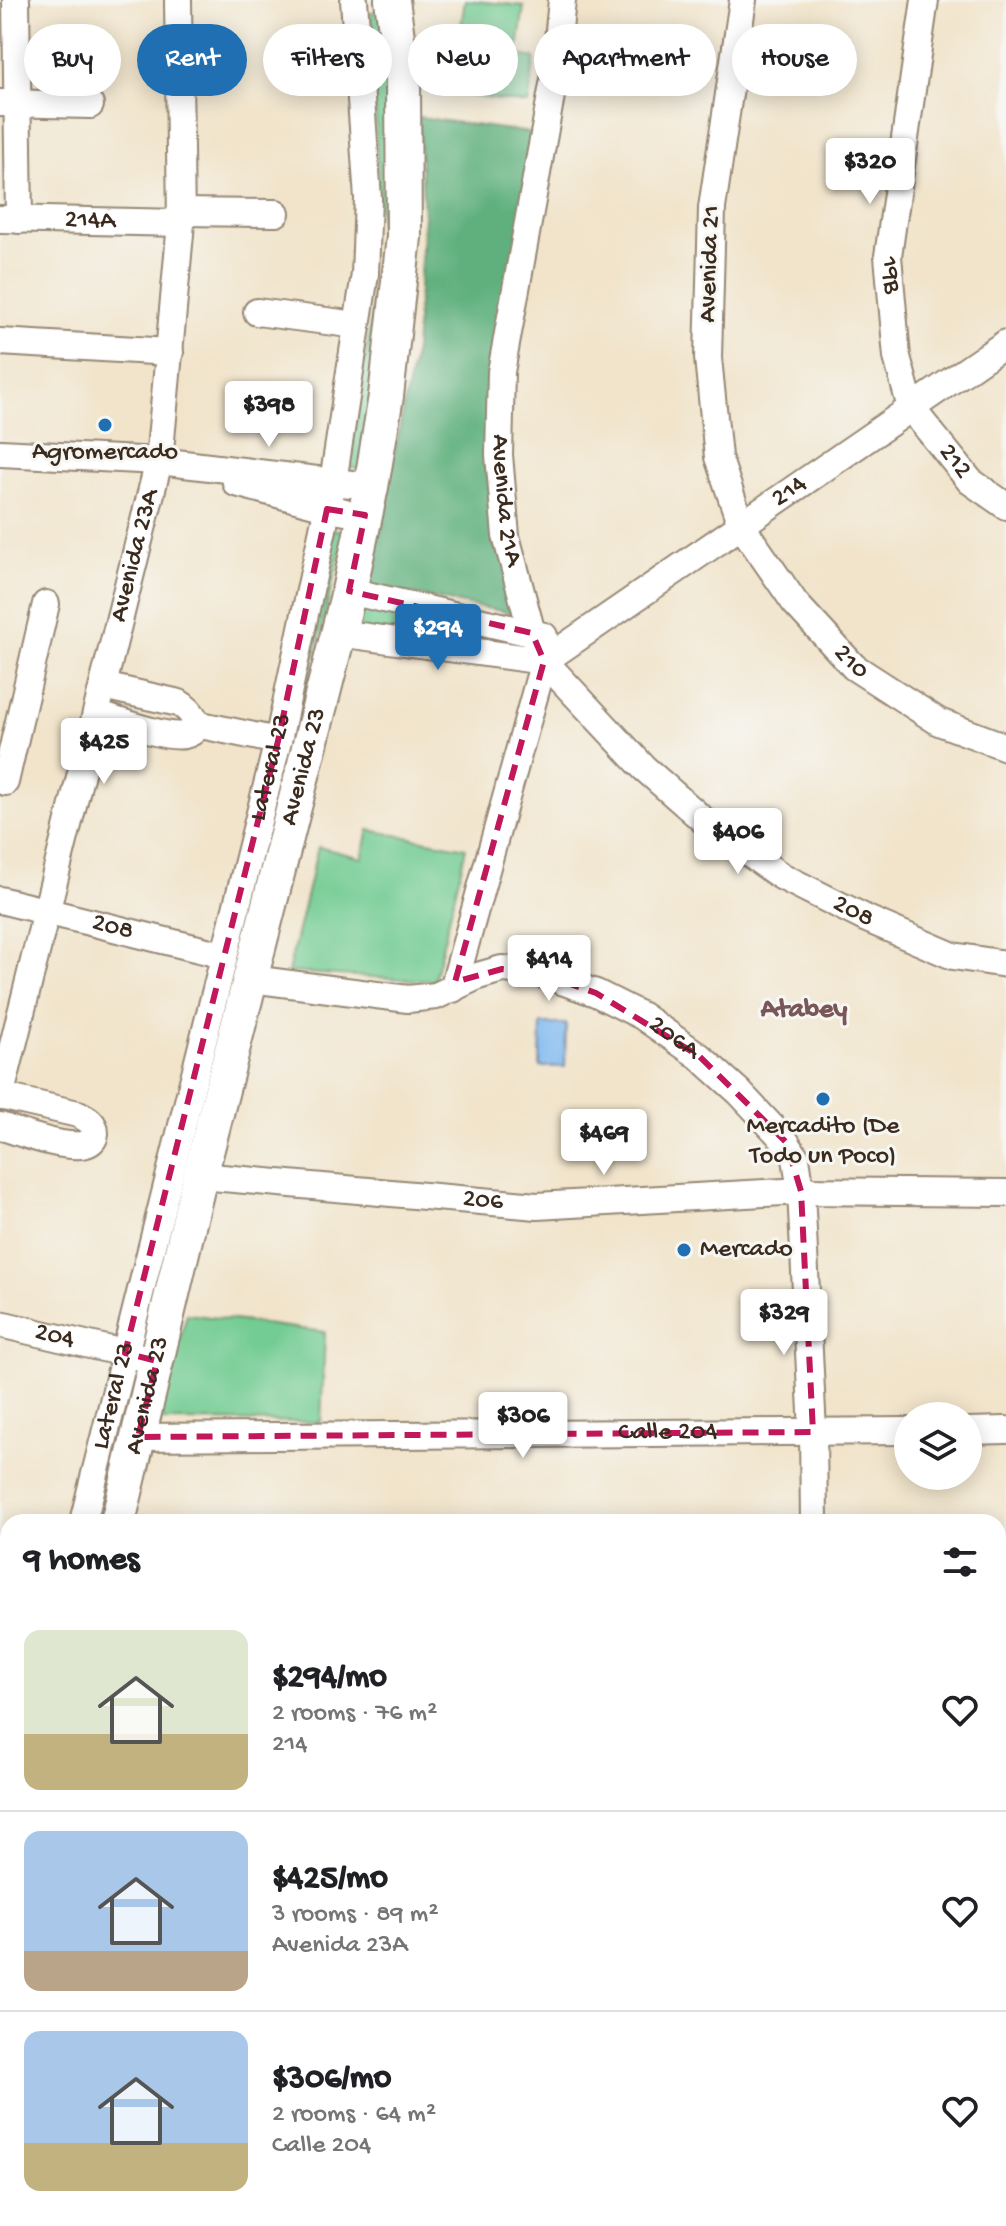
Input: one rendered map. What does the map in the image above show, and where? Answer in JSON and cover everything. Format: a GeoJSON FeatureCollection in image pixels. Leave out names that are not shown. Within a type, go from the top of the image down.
{"type":"FeatureCollection","features":[{"type":"Feature","properties":{"kind":"main road","name":"Avenida 23"},"geometry":{"type":"LineString","coordinates":[[120,1514],[138,1437],[141,1357],[200,1176],[349,591],[368,501],[386,396],[404,237],[403,82],[392,0]]}},
{"type":"Feature","properties":{"kind":"street"},"geometry":{"type":"LineString","coordinates":[[9,219],[9,104],[16,0]]}},
{"type":"Feature","properties":{"kind":"street","name":"Avenida 23A"},"geometry":{"type":"LineString","coordinates":[[0,1096],[159,461],[180,217],[178,0]]}},
{"type":"Feature","properties":{"kind":"street","name":"Lateral 23"},"geometry":{"type":"LineString","coordinates":[[86,1514],[141,1357],[223,955],[278,741],[333,482],[365,274],[368,199],[354,0]]}},
{"type":"Feature","properties":{"kind":"street","name":"Avenida 21A"},"geometry":{"type":"LineString","coordinates":[[544,661],[532,633],[506,536],[499,455],[501,372],[554,79],[562,0]]}},
{"type":"Feature","properties":{"kind":"street","name":"Avenida 21"},"geometry":{"type":"LineString","coordinates":[[741,525],[718,457],[708,358],[712,208],[743,0]]}},
{"type":"Feature","properties":{"kind":"street","name":"19B"},"geometry":{"type":"LineString","coordinates":[[911,408],[897,357],[888,256],[925,0]]}},
{"type":"Feature","properties":{"kind":"street"},"geometry":{"type":"LineString","coordinates":[[9,104],[90,105]]}},
{"type":"Feature","properties":{"kind":"street","name":"214A"},"geometry":{"type":"LineString","coordinates":[[9,219],[276,213]]}},
{"type":"Feature","properties":{"kind":"street"},"geometry":{"type":"LineString","coordinates":[[257,312],[357,325]]}},
{"type":"Feature","properties":{"kind":"street"},"geometry":{"type":"LineString","coordinates":[[0,342],[170,352]]}},
{"type":"Feature","properties":{"kind":"street","name":"214"},"geometry":{"type":"LineString","coordinates":[[544,661],[1006,343]]}},
{"type":"Feature","properties":{"kind":"street","name":"212"},"geometry":{"type":"LineString","coordinates":[[911,408],[970,481],[1006,506]]}},
{"type":"Feature","properties":{"kind":"street"},"geometry":{"type":"LineString","coordinates":[[0,453],[159,461],[333,482],[368,501]]}},
{"type":"Feature","properties":{"kind":"street"},"geometry":{"type":"LineString","coordinates":[[159,461],[327,509],[368,501]]}},
{"type":"Feature","properties":{"kind":"street","name":"210"},"geometry":{"type":"LineString","coordinates":[[741,525],[795,603],[854,667],[939,722],[1006,747]]}},
{"type":"Feature","properties":{"kind":"street"},"geometry":{"type":"LineString","coordinates":[[349,591],[571,642]]}},
{"type":"Feature","properties":{"kind":"street"},"geometry":{"type":"LineString","coordinates":[[0,780],[5,782],[46,604]]}},
{"type":"Feature","properties":{"kind":"street"},"geometry":{"type":"LineString","coordinates":[[338,633],[544,661],[453,989]]}},
{"type":"Feature","properties":{"kind":"street","name":"208"},"geometry":{"type":"LineString","coordinates":[[544,661],[644,768],[710,826],[781,876],[867,919],[953,956],[1006,964]]}},
{"type":"Feature","properties":{"kind":"street"},"geometry":{"type":"LineString","coordinates":[[96,714],[170,735],[185,735],[193,731],[196,724],[195,716],[179,703],[103,686]]}},
{"type":"Feature","properties":{"kind":"street"},"geometry":{"type":"LineString","coordinates":[[196,724],[278,741]]}},
{"type":"Feature","properties":{"kind":"street","name":"208"},"geometry":{"type":"LineString","coordinates":[[0,900],[223,955]]}},
{"type":"Feature","properties":{"kind":"street","name":"206A"},"geometry":{"type":"LineString","coordinates":[[251,979],[408,999],[436,996],[478,976],[502,969],[536,972],[596,993],[642,1016],[699,1056],[739,1092],[786,1142],[796,1158],[801,1191]]}},
{"type":"Feature","properties":{"kind":"street"},"geometry":{"type":"LineString","coordinates":[[0,1096],[78,1114],[89,1120],[95,1135],[84,1146],[69,1146],[0,1126]]}},
{"type":"Feature","properties":{"kind":"street","name":"206"},"geometry":{"type":"LineString","coordinates":[[200,1176],[537,1206],[801,1191],[1006,1193]]}},
{"type":"Feature","properties":{"kind":"street"},"geometry":{"type":"LineString","coordinates":[[801,1191],[814,1514]]}},
{"type":"Feature","properties":{"kind":"street","name":"204"},"geometry":{"type":"LineString","coordinates":[[0,1324],[141,1357]]}},
{"type":"Feature","properties":{"kind":"street"},"geometry":{"type":"LineString","coordinates":[[982,1431],[1006,1430]]}},
{"type":"Feature","properties":{"kind":"street","name":"Calle 204"},"geometry":{"type":"LineString","coordinates":[[138,1437],[894,1431]]}},
{"type":"Feature","properties":{"kind":"highlighted area"},"geometry":{"type":"Polygon","coordinates":[[[327,509],[365,515],[349,591],[532,633],[544,661],[455,982],[502,969],[536,972],[596,993],[699,1056],[786,1142],[801,1191],[813,1432],[138,1437],[157,1361],[125,1353],[278,741],[327,509]]]}},
{"type":"Feature","properties":{"kind":"green space"},"geometry":{"type":"Polygon","coordinates":[[[465,0],[524,6],[518,48],[518,24],[461,24],[465,0]]]}},
{"type":"Feature","properties":{"kind":"green space"},"geometry":{"type":"Polygon","coordinates":[[[385,11],[385,24],[372,24],[371,12],[385,11]]]}},
{"type":"Feature","properties":{"kind":"green space"},"geometry":{"type":"Polygon","coordinates":[[[518,55],[534,58],[528,104],[472,96],[518,96],[518,55]]]}},
{"type":"Feature","properties":{"kind":"green space"},"geometry":{"type":"Polygon","coordinates":[[[375,96],[388,96],[393,225],[362,470],[349,467],[372,311],[380,224],[375,96]]]}},
{"type":"Feature","properties":{"kind":"green space"},"geometry":{"type":"Polygon","coordinates":[[[418,117],[538,134],[494,368],[516,614],[364,585],[381,520],[415,350],[424,216],[418,117]]]}},
{"type":"Feature","properties":{"kind":"green space"},"geometry":{"type":"Polygon","coordinates":[[[334,529],[345,532],[149,1342],[138,1340],[334,529]]]}},
{"type":"Feature","properties":{"kind":"green space"},"geometry":{"type":"Polygon","coordinates":[[[360,602],[528,640],[532,654],[354,628],[360,602]]]}},
{"type":"Feature","properties":{"kind":"green space"},"geometry":{"type":"Polygon","coordinates":[[[369,830],[466,848],[434,981],[288,972],[318,847],[362,858],[369,830]]]}},
{"type":"Feature","properties":{"kind":"green space"},"geometry":{"type":"Polygon","coordinates":[[[187,1314],[325,1332],[321,1422],[158,1421],[187,1314]]]}},
{"type":"Feature","properties":{"kind":"water"},"geometry":{"type":"Polygon","coordinates":[[[541,1024],[566,1024],[565,1067],[540,1067],[541,1024]]]}},
{"type":"Feature","properties":{"kind":"place","name":"Agromercado"},"geometry":{"type":"Point","coordinates":[105,425]}},
{"type":"Feature","properties":{"kind":"place","name":"Mercadito (De Todo un Poco)"},"geometry":{"type":"Point","coordinates":[823,1099]}},
{"type":"Feature","properties":{"kind":"place","name":"Mercado"},"geometry":{"type":"Point","coordinates":[684,1250]}},
{"type":"Feature","properties":{"kind":"district","name":"Atabey"},"geometry":{"type":"Point","coordinates":[804,1010]}}]}
